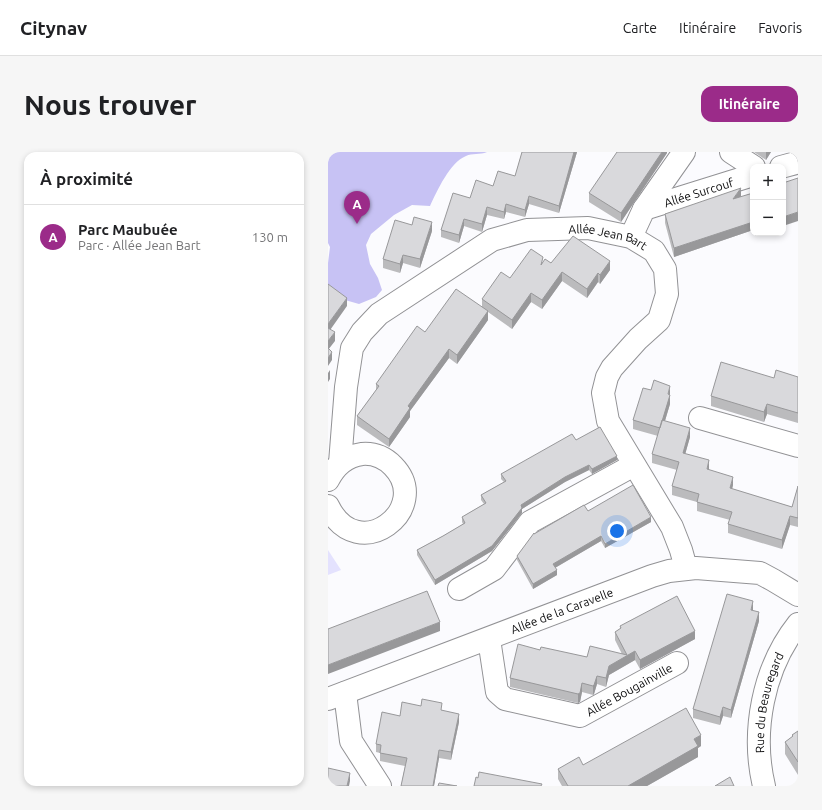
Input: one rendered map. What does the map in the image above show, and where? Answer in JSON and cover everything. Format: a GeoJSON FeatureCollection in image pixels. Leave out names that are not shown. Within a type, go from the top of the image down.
{"type":"FeatureCollection","features":[{"type":"Feature","properties":{"kind":"street","name":"Allée Surcouf"},"geometry":{"type":"LineString","coordinates":[[631,237],[644,209],[684,152]]}},
{"type":"Feature","properties":{"kind":"street"},"geometry":{"type":"LineString","coordinates":[[731,152],[750,164]]}},
{"type":"Feature","properties":{"kind":"street","name":"Allée Surcouf"},"geometry":{"type":"LineString","coordinates":[[644,209],[750,176]]}},
{"type":"Feature","properties":{"kind":"street","name":"Allée Jean Bart"},"geometry":{"type":"LineString","coordinates":[[334,472],[352,348],[362,332],[379,314],[492,240],[527,230],[588,228],[631,237],[654,251],[665,269],[667,294],[659,320],[638,339],[612,368],[607,377],[603,393],[608,421],[672,527],[686,568]]}},
{"type":"Feature","properties":{"kind":"street"},"geometry":{"type":"LineString","coordinates":[[700,418],[798,446]]}},
{"type":"Feature","properties":{"kind":"street","name":"Allée Jean Bart"},"geometry":{"type":"LineString","coordinates":[[328,506],[332,515],[340,524],[351,530],[362,533],[374,532],[385,527],[395,519],[401,508],[404,495],[402,482],[397,471],[388,461],[377,456],[364,454],[351,456],[334,472]]}},
{"type":"Feature","properties":{"kind":"street"},"geometry":{"type":"LineString","coordinates":[[459,589],[494,569],[530,522],[634,465]]}},
{"type":"Feature","properties":{"kind":"street","name":"Allée de la Caravelle"},"geometry":{"type":"LineString","coordinates":[[337,696],[652,576],[669,571],[686,568],[702,568],[760,573],[798,595]]}},
{"type":"Feature","properties":{"kind":"street","name":"Rue du Beauregard"},"geometry":{"type":"LineString","coordinates":[[764,786],[761,775],[759,742],[762,706],[769,679],[777,659],[798,624]]}},
{"type":"Feature","properties":{"kind":"street","name":"Allée Bougainville"},"geometry":{"type":"LineString","coordinates":[[489,638],[497,692],[505,699],[580,716],[677,663]]}},
{"type":"Feature","properties":{"kind":"street"},"geometry":{"type":"LineString","coordinates":[[337,696],[351,741],[380,786]]}},
{"type":"Feature","properties":{"kind":"shaded area"},"geometry":{"type":"Polygon","coordinates":[[[328,152],[487,152],[468,155],[460,159],[449,171],[430,206],[412,205],[394,215],[371,234],[366,245],[370,264],[378,278],[382,290],[376,297],[359,304],[345,300],[328,286],[330,247],[328,243],[328,152]]]}},
{"type":"Feature","properties":{"kind":"shaded area"},"geometry":{"type":"Polygon","coordinates":[[[328,550],[341,570],[328,575],[328,550]]]}},
{"type":"Feature","properties":{"kind":"building"},"geometry":{"type":"Polygon","coordinates":[[[522,152],[574,152],[559,206],[529,196],[525,210],[506,204],[504,212],[487,207],[482,224],[464,219],[459,235],[441,230],[453,193],[470,198],[476,180],[493,186],[498,171],[515,176],[522,152]]]}},
{"type":"Feature","properties":{"kind":"building"},"geometry":{"type":"Polygon","coordinates":[[[617,152],[662,152],[621,213],[589,193],[617,152]]]}},
{"type":"Feature","properties":{"kind":"building"},"geometry":{"type":"Polygon","coordinates":[[[798,178],[798,212],[786,216],[786,200],[786,182],[798,178]]]}},
{"type":"Feature","properties":{"kind":"building"},"geometry":{"type":"Polygon","coordinates":[[[741,188],[733,199],[750,194],[750,223],[674,248],[665,214],[741,188]]]}},
{"type":"Feature","properties":{"kind":"building"},"geometry":{"type":"Polygon","coordinates":[[[414,217],[432,222],[420,259],[403,255],[400,264],[383,259],[395,220],[412,225],[414,217]]]}},
{"type":"Feature","properties":{"kind":"building"},"geometry":{"type":"Polygon","coordinates":[[[573,236],[610,261],[600,275],[598,273],[587,289],[562,272],[542,300],[531,293],[512,320],[482,299],[501,272],[510,278],[531,249],[543,257],[541,265],[545,259],[551,263],[573,236]]]}},
{"type":"Feature","properties":{"kind":"building"},"geometry":{"type":"Polygon","coordinates":[[[328,284],[347,298],[328,324],[328,284]]]}},
{"type":"Feature","properties":{"kind":"building"},"geometry":{"type":"Polygon","coordinates":[[[456,289],[488,311],[457,355],[449,349],[408,406],[410,408],[389,439],[357,416],[379,386],[376,384],[417,326],[425,332],[456,289]]]}},
{"type":"Feature","properties":{"kind":"building"},"geometry":{"type":"Polygon","coordinates":[[[328,328],[335,332],[328,341],[328,328]]]}},
{"type":"Feature","properties":{"kind":"building"},"geometry":{"type":"Polygon","coordinates":[[[328,348],[332,352],[328,358],[328,348]]]}},
{"type":"Feature","properties":{"kind":"building"},"geometry":{"type":"Polygon","coordinates":[[[721,362],[774,378],[776,370],[798,377],[798,413],[767,404],[764,412],[711,396],[721,362]]]}},
{"type":"Feature","properties":{"kind":"building"},"geometry":{"type":"Polygon","coordinates":[[[654,380],[670,386],[668,394],[670,395],[660,428],[633,420],[643,388],[651,390],[654,380]]]}},
{"type":"Feature","properties":{"kind":"building"},"geometry":{"type":"Polygon","coordinates":[[[662,420],[690,428],[683,453],[709,460],[707,469],[733,477],[730,488],[792,507],[798,486],[798,518],[790,516],[782,540],[728,524],[732,512],[697,502],[699,494],[672,486],[679,462],[652,454],[662,420]]]}},
{"type":"Feature","properties":{"kind":"building"},"geometry":{"type":"Polygon","coordinates":[[[600,427],[617,456],[592,469],[589,465],[565,477],[521,505],[522,508],[492,546],[435,580],[417,550],[465,523],[462,517],[486,503],[481,495],[506,481],[501,474],[572,434],[576,440],[600,427]]]}},
{"type":"Feature","properties":{"kind":"building"},"geometry":{"type":"Polygon","coordinates":[[[633,485],[651,517],[605,544],[601,536],[553,564],[557,570],[533,584],[517,556],[534,533],[584,505],[588,511],[633,485]]]}},
{"type":"Feature","properties":{"kind":"building"},"geometry":{"type":"Polygon","coordinates":[[[427,591],[440,622],[328,665],[328,629],[427,591]]]}},
{"type":"Feature","properties":{"kind":"building"},"geometry":{"type":"Polygon","coordinates":[[[727,594],[753,601],[751,610],[759,612],[731,710],[723,707],[720,717],[693,709],[727,594]]]}},
{"type":"Feature","properties":{"kind":"building"},"geometry":{"type":"Polygon","coordinates":[[[677,596],[695,631],[640,660],[635,651],[609,666],[606,678],[597,676],[593,686],[582,683],[580,693],[578,694],[510,678],[518,644],[540,650],[541,647],[587,657],[590,646],[627,655],[615,632],[621,628],[620,626],[677,596]]]}},
{"type":"Feature","properties":{"kind":"building"},"geometry":{"type":"Polygon","coordinates":[[[422,699],[442,703],[441,710],[459,714],[451,752],[439,750],[433,786],[401,786],[407,758],[380,753],[381,745],[376,744],[382,712],[400,716],[402,702],[421,706],[422,699]]]}},
{"type":"Feature","properties":{"kind":"building"},"geometry":{"type":"Polygon","coordinates":[[[686,708],[701,735],[694,739],[698,746],[628,786],[568,786],[558,769],[579,757],[583,765],[686,708]]]}},
{"type":"Feature","properties":{"kind":"building"},"geometry":{"type":"Polygon","coordinates":[[[798,731],[798,762],[785,742],[798,731]]]}},
{"type":"Feature","properties":{"kind":"building"},"geometry":{"type":"Polygon","coordinates":[[[328,768],[350,773],[347,786],[328,786],[328,768]]]}},
{"type":"Feature","properties":{"kind":"building"},"geometry":{"type":"Polygon","coordinates":[[[479,772],[542,784],[541,786],[474,786],[479,772]]]}},
{"type":"Feature","properties":{"kind":"building"},"geometry":{"type":"Polygon","coordinates":[[[730,777],[734,786],[715,786],[730,777]]]}},
{"type":"Feature","properties":{"kind":"building"},"geometry":{"type":"Polygon","coordinates":[[[439,783],[457,786],[438,786],[439,783]]]}},
{"type":"Feature","properties":{"kind":"place","name":"Parc Maubuée"},"geometry":{"type":"Point","coordinates":[357,224]}}]}
